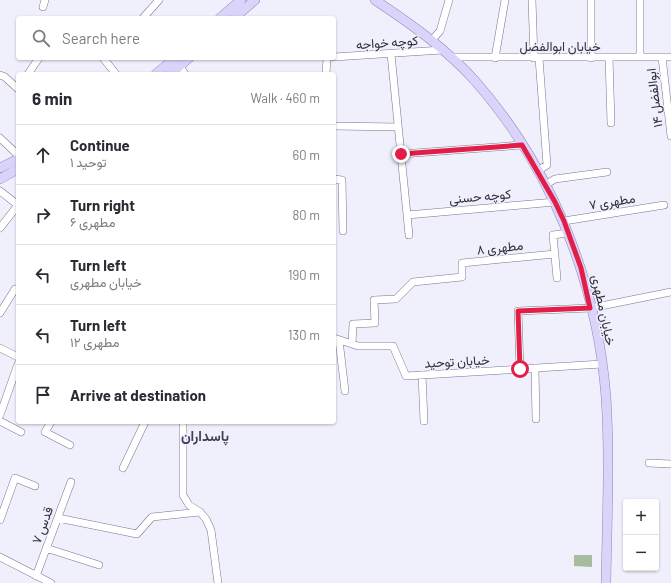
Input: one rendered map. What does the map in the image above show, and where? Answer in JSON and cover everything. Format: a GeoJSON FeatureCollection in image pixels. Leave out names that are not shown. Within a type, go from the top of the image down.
{"type":"FeatureCollection","features":[{"type":"Feature","properties":{"kind":"main road"},"geometry":{"type":"LineString","coordinates":[[222,16],[241,0]]}},
{"type":"Feature","properties":{"kind":"main road"},"geometry":{"type":"LineString","coordinates":[[236,16],[255,0]]}},
{"type":"Feature","properties":{"kind":"main road","name":"خیابان مطهری"},"geometry":{"type":"LineString","coordinates":[[375,0],[432,40],[476,81],[512,129],[555,202],[564,221],[581,268],[602,364],[607,426],[606,583]]}},
{"type":"Feature","properties":{"kind":"main road"},"geometry":{"type":"LineString","coordinates":[[160,72],[177,62]]}},
{"type":"Feature","properties":{"kind":"main road"},"geometry":{"type":"LineString","coordinates":[[171,72],[177,62]]}},
{"type":"Feature","properties":{"kind":"main road"},"geometry":{"type":"LineString","coordinates":[[0,168],[16,160]]}},
{"type":"Feature","properties":{"kind":"main road"},"geometry":{"type":"LineString","coordinates":[[0,178],[16,170]]}},
{"type":"Feature","properties":{"kind":"street"},"geometry":{"type":"LineString","coordinates":[[145,16],[159,0]]}},
{"type":"Feature","properties":{"kind":"street"},"geometry":{"type":"LineString","coordinates":[[432,40],[440,31],[450,0]]}},
{"type":"Feature","properties":{"kind":"street"},"geometry":{"type":"LineString","coordinates":[[495,58],[505,0]]}},
{"type":"Feature","properties":{"kind":"street"},"geometry":{"type":"LineString","coordinates":[[532,0],[536,58],[547,165],[537,171]]}},
{"type":"Feature","properties":{"kind":"street"},"geometry":{"type":"LineString","coordinates":[[591,58],[592,0]]}},
{"type":"Feature","properties":{"kind":"street"},"geometry":{"type":"LineString","coordinates":[[640,0],[640,57]]}},
{"type":"Feature","properties":{"kind":"street","name":"کوچه خواجه"},"geometry":{"type":"LineString","coordinates":[[336,57],[442,50]]}},
{"type":"Feature","properties":{"kind":"street"},"geometry":{"type":"LineString","coordinates":[[391,54],[409,235]]}},
{"type":"Feature","properties":{"kind":"street","name":"خیابان ابوالفضل"},"geometry":{"type":"LineString","coordinates":[[449,57],[671,57]]}},
{"type":"Feature","properties":{"kind":"street","name":"ابوالفضل ۱۴"},"geometry":{"type":"LineString","coordinates":[[662,57],[671,136]]}},
{"type":"Feature","properties":{"kind":"street"},"geometry":{"type":"LineString","coordinates":[[609,58],[612,123]]}},
{"type":"Feature","properties":{"kind":"street"},"geometry":{"type":"LineString","coordinates":[[29,72],[38,60]]}},
{"type":"Feature","properties":{"kind":"street"},"geometry":{"type":"LineString","coordinates":[[104,60],[114,72]]}},
{"type":"Feature","properties":{"kind":"street"},"geometry":{"type":"LineString","coordinates":[[326,72],[327,60]]}},
{"type":"Feature","properties":{"kind":"street"},"geometry":{"type":"LineString","coordinates":[[177,62],[184,72]]}},
{"type":"Feature","properties":{"kind":"street"},"geometry":{"type":"LineString","coordinates":[[0,75],[6,77],[16,86]]}},
{"type":"Feature","properties":{"kind":"street"},"geometry":{"type":"LineString","coordinates":[[336,126],[398,127]]}},
{"type":"Feature","properties":{"kind":"street"},"geometry":{"type":"LineString","coordinates":[[0,138],[16,153]]}},
{"type":"Feature","properties":{"kind":"street"},"geometry":{"type":"LineString","coordinates":[[401,154],[522,145]]}},
{"type":"Feature","properties":{"kind":"street"},"geometry":{"type":"LineString","coordinates":[[545,185],[555,179],[607,172]]}},
{"type":"Feature","properties":{"kind":"street"},"geometry":{"type":"LineString","coordinates":[[336,179],[342,180],[343,231]]}},
{"type":"Feature","properties":{"kind":"street"},"geometry":{"type":"LineString","coordinates":[[0,191],[16,203]]}},
{"type":"Feature","properties":{"kind":"street","name":"کوچه حسنی"},"geometry":{"type":"LineString","coordinates":[[407,215],[555,202]]}},
{"type":"Feature","properties":{"kind":"street","name":"مطهری ۷"},"geometry":{"type":"LineString","coordinates":[[564,221],[664,205]]}},
{"type":"Feature","properties":{"kind":"street"},"geometry":{"type":"LineString","coordinates":[[0,228],[16,208]]}},
{"type":"Feature","properties":{"kind":"street"},"geometry":{"type":"LineString","coordinates":[[557,278],[553,235],[568,233]]}},
{"type":"Feature","properties":{"kind":"street","name":"مطهری ۸"},"geometry":{"type":"LineString","coordinates":[[352,344],[352,324],[375,323],[374,300],[396,299],[413,282],[462,277],[462,263],[555,254]]}},
{"type":"Feature","properties":{"kind":"street"},"geometry":{"type":"LineString","coordinates":[[0,313],[15,289]]}},
{"type":"Feature","properties":{"kind":"street"},"geometry":{"type":"LineString","coordinates":[[520,369],[518,311],[590,308],[671,292]]}},
{"type":"Feature","properties":{"kind":"street"},"geometry":{"type":"LineString","coordinates":[[337,339],[345,391]]}},
{"type":"Feature","properties":{"kind":"street","name":"خیابان توحید"},"geometry":{"type":"LineString","coordinates":[[337,339],[358,346],[393,346],[406,376],[602,364]]}},
{"type":"Feature","properties":{"kind":"street"},"geometry":{"type":"LineString","coordinates":[[0,348],[16,356]]}},
{"type":"Feature","properties":{"kind":"street"},"geometry":{"type":"LineString","coordinates":[[534,368],[536,419]]}},
{"type":"Feature","properties":{"kind":"street"},"geometry":{"type":"LineString","coordinates":[[0,415],[16,370]]}},
{"type":"Feature","properties":{"kind":"street"},"geometry":{"type":"LineString","coordinates":[[422,375],[424,421]]}},
{"type":"Feature","properties":{"kind":"street"},"geometry":{"type":"LineString","coordinates":[[0,421],[22,432]]}},
{"type":"Feature","properties":{"kind":"street"},"geometry":{"type":"LineString","coordinates":[[50,424],[45,432],[70,445]]}},
{"type":"Feature","properties":{"kind":"street"},"geometry":{"type":"LineString","coordinates":[[123,468],[144,424]]}},
{"type":"Feature","properties":{"kind":"street"},"geometry":{"type":"LineString","coordinates":[[183,424],[183,495],[189,505],[200,512],[206,519],[212,530],[218,583]]}},
{"type":"Feature","properties":{"kind":"street"},"geometry":{"type":"LineString","coordinates":[[649,463],[671,464]]}},
{"type":"Feature","properties":{"kind":"street"},"geometry":{"type":"LineString","coordinates":[[0,520],[15,478],[35,486]]}},
{"type":"Feature","properties":{"kind":"street","name":"قدس ۷"},"geometry":{"type":"LineString","coordinates":[[36,576],[71,482]]}},
{"type":"Feature","properties":{"kind":"street"},"geometry":{"type":"LineString","coordinates":[[58,518],[137,534],[152,517],[200,512]]}},
{"type":"Feature","properties":{"kind":"street"},"geometry":{"type":"LineString","coordinates":[[46,548],[99,565]]}},
{"type":"Feature","properties":{"kind":"street"},"geometry":{"type":"LineString","coordinates":[[0,557],[50,583]]}},
{"type":"Feature","properties":{"kind":"building"},"geometry":{"type":"Polygon","coordinates":[[[574,555],[592,555],[592,567],[574,566],[574,555]]]}},
{"type":"Feature","properties":{"kind":"district","name":"پاسداران"},"geometry":{"type":"Point","coordinates":[205,435]}},
{"type":"Feature","properties":{"kind":"route"},"geometry":{"type":"LineString","coordinates":[[401,154],[522,145],[555,202],[564,221],[581,268],[590,308],[518,311],[520,369]]}}]}
